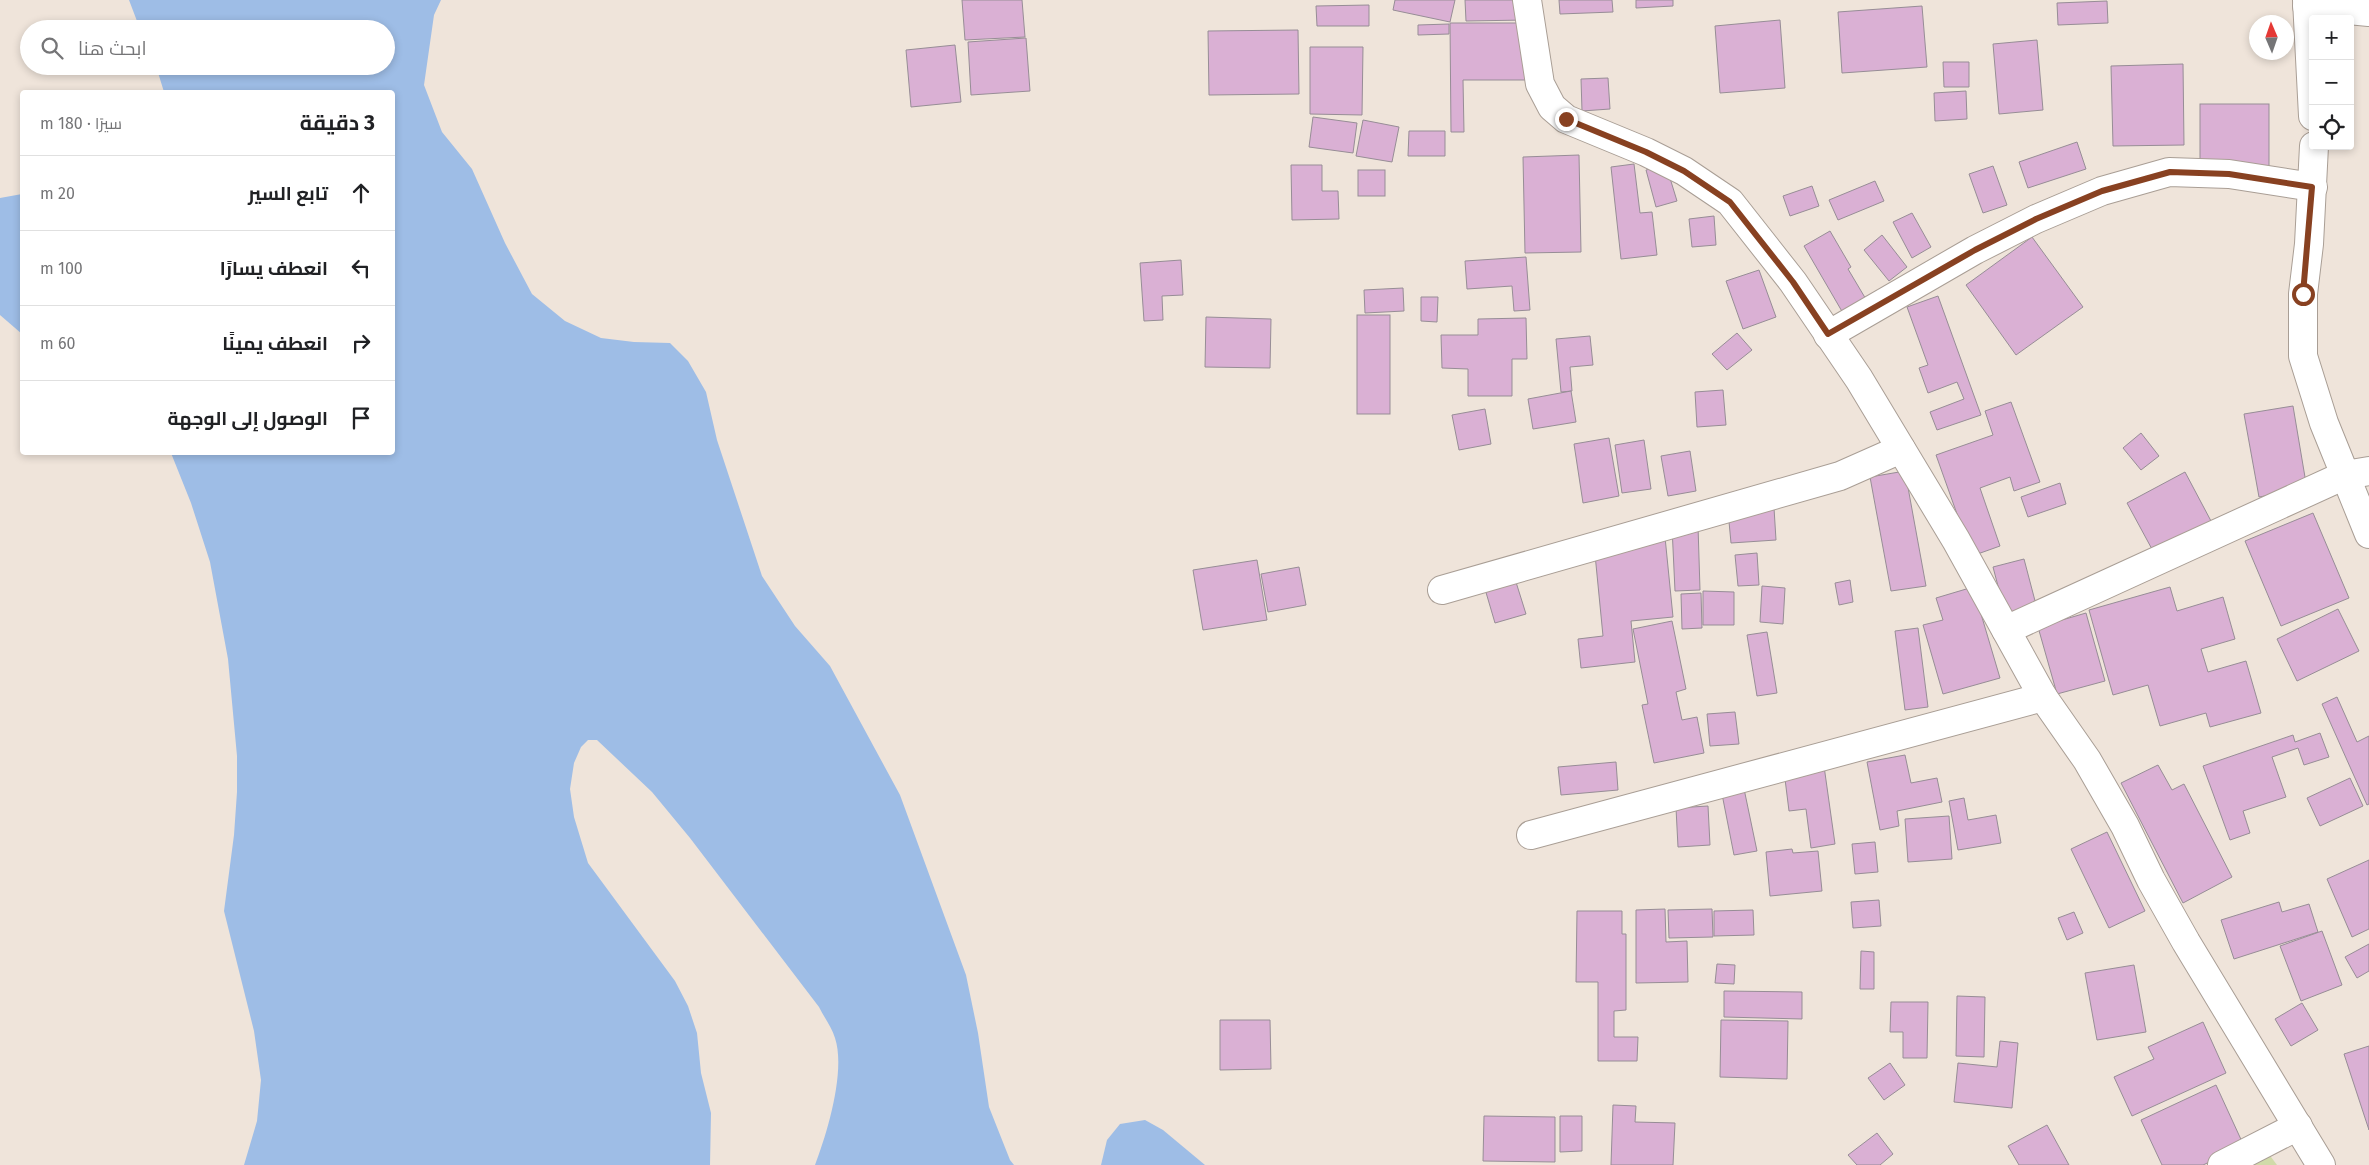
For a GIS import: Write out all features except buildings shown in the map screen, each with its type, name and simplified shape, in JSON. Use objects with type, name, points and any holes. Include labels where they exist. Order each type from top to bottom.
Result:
[{"type":"street","points":[[1527,0],[1540,84],[1552,106],[1566,119],[1646,152],[1684,171],[1730,202],[1793,282],[1859,379],[1956,540],[2043,697],[2092,768],[2125,826],[2151,880],[2182,935],[2322,1165]]},
{"type":"street","points":[[2312,105],[2307,3],[2369,12]]},
{"type":"street","points":[[2314,150],[2303,294],[2302,356],[2324,423],[2357,473],[2369,534]]},
{"type":"street","points":[[1828,334],[1975,250],[2036,219],[2102,191],[2170,172],[2229,174],[2312,187]]},
{"type":"street","points":[[1442,590],[1840,476],[1901,449]]},
{"type":"street","points":[[2006,630],[2357,473]]},
{"type":"street","points":[[1531,834],[2043,697]]},
{"type":"street","points":[[2222,1165],[2298,1126]]},
{"type":"green space","points":[[2265,1149],[2277,1165],[2238,1165]]},
{"type":"water","points":[[129,0],[441,0],[434,15],[424,85],[442,132],[472,169],[505,243],[532,294],[565,321],[601,338],[634,342],[670,343],[688,361],[706,392],[717,440],[762,576],[795,626],[830,666],[900,795],[966,975],[978,1033],[989,1107],[1010,1160],[1014,1165],[815,1165],[830,1120],[837,1085],[838,1052],[830,1026],[819,1007],[690,838],[652,792],[597,740],[588,740],[581,747],[574,763],[570,789],[574,817],[588,863],[675,981],[688,1006],[697,1033],[701,1073],[711,1113],[710,1165],[244,1165],[257,1121],[261,1080],[254,1031],[224,911],[234,835],[237,792],[237,756],[228,659],[210,562],[191,503],[172,455],[395,455],[395,90],[163,90],[159,75],[395,75],[395,20],[137,20]]},
{"type":"water","points":[[20,194],[20,332],[0,315],[0,198]]},
{"type":"water","points":[[1145,1120],[1163,1130],[1205,1165],[1101,1165],[1107,1140],[1120,1124]]},
{"type":"route","points":[[1566,119],[1646,152],[1684,171],[1730,202],[1793,282],[1828,334],[1975,250],[2036,219],[2102,191],[2170,172],[2229,174],[2312,187],[2309,244],[2303,294]]}]
